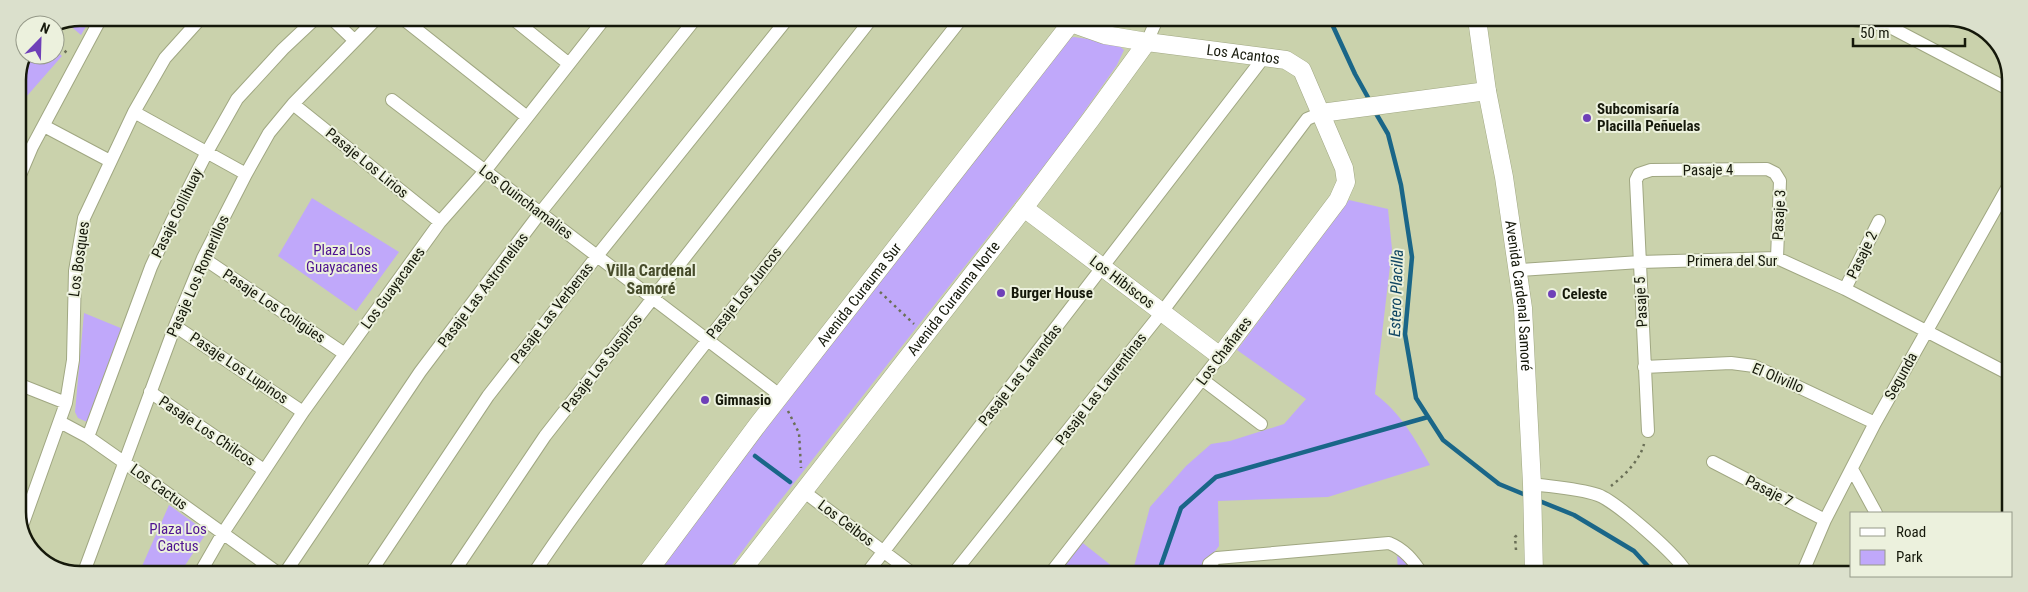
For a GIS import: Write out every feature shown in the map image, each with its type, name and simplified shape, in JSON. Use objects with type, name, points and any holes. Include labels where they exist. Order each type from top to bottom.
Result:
[{"type":"street","points":[[26,161],[97,26]]},
{"type":"street","name":"Los Bosques","points":[[26,515],[66,403],[73,360],[75,271],[84,218],[134,112],[165,58],[194,26]]},
{"type":"street","name":"Pasaje Collihuay","points":[[88,437],[151,267],[207,152],[236,99],[307,26]]},
{"type":"street","points":[[339,26],[354,40]]},
{"type":"street","name":"Pasaje Los Romerillos","points":[[86,566],[175,326],[203,258],[246,174],[269,134],[293,104],[369,26]]},
{"type":"street","points":[[412,26],[526,117]]},
{"type":"street","points":[[522,26],[569,64]]},
{"type":"street","name":"Los Guayacanes","points":[[204,566],[223,533],[303,412],[440,222],[484,171],[599,26]]},
{"type":"street","name":"Pasaje Las Astromelias","points":[[290,566],[420,372],[540,213],[690,26]]},
{"type":"street","name":"Pasaje Las Verbenas","points":[[375,566],[488,396],[597,256],[782,26]]},
{"type":"street","name":"Pasaje Los Suspiros","points":[[458,566],[545,436],[866,26]]},
{"type":"street","name":"Pasaje Los Juncos","points":[[539,566],[708,340],[956,26]]},
{"type":"street","name":"Avenida Curauma Sur","points":[[652,566],[684,521],[870,282],[1063,26]]},
{"type":"street","name":"Los Acantos","points":[[1083,26],[1106,35],[1147,42],[1286,60],[1302,70],[1321,113]]},
{"type":"street","name":"Avenida Curauma Norte","points":[[745,566],[1024,208],[1147,42],[1154,26]]},
{"type":"street","name":"Avenida Cardenal Samoré","points":[[1478,26],[1487,91],[1504,177],[1519,270],[1523,308],[1532,484],[1534,566]]},
{"type":"street","points":[[1885,26],[2002,86]]},
{"type":"street","name":"Pasaje Las Lavandas","points":[[872,566],[1264,57]]},
{"type":"street","points":[[1321,113],[1487,91]]},
{"type":"street","name":"Los Quinchamalies","points":[[392,100],[781,396]]},
{"type":"street","name":"Pasaje Los Lirios","points":[[293,104],[440,222]]},
{"type":"street","points":[[134,112],[246,174]]},
{"type":"street","name":"Pasaje Las Laurentinas","points":[[960,566],[1162,312],[1307,119],[1321,113]]},
{"type":"street","name":"Los Chañares","points":[[1056,566],[1203,380],[1338,200],[1346,182],[1344,168],[1321,113]]},
{"type":"street","points":[[44,126],[110,161]]},
{"type":"street","name":"Pasaje 4","points":[[1640,174],[1651,170],[1767,169],[1775,173]]},
{"type":"street","name":"Pasaje 3","points":[[1775,173],[1780,181],[1777,258]]},
{"type":"street","name":"Pasaje 5","points":[[1640,174],[1636,180],[1648,431]]},
{"type":"street","name":"Segunda","points":[[1805,566],[1825,520],[1876,423],[2002,197]]},
{"type":"street","name":"Los Hibiscos","points":[[1024,208],[1220,356]]},
{"type":"street","name":"Pasaje 2","points":[[1845,289],[1879,221]]},
{"type":"street","name":"Pasaje Los Coligües","points":[[203,258],[345,354]]},
{"type":"street","name":"Primera del Sur","points":[[1519,270],[1640,262],[1777,258],[1845,289],[2002,370]]},
{"type":"street","name":"Pasaje Los Lupinos","points":[[175,326],[303,412]]},
{"type":"street","name":"El Olivillo","points":[[1644,366],[1731,363],[1754,366],[1876,423]]},
{"type":"street","points":[[1203,380],[1261,424]]},
{"type":"street","points":[[26,390],[66,403]]},
{"type":"street","name":"Pasaje Los Chilcos","points":[[150,392],[264,470]]},
{"type":"street","name":"Los Cactus","points":[[60,422],[88,437],[268,566]]},
{"type":"street","name":"Pasaje 7","points":[[1713,462],[1825,520]]},
{"type":"street","points":[[1852,469],[1875,512]]},
{"type":"street","points":[[1532,484],[1599,495],[1624,512],[1682,566]]},
{"type":"street","name":"Los Ceibos","points":[[803,492],[902,566]]},
{"type":"street","points":[[1210,566],[1217,558],[1389,543],[1397,546],[1417,566]]},
{"type":"path","points":[[870,282],[925,335]]},
{"type":"path","points":[[781,396],[799,433],[803,492]]},
{"type":"path","points":[[1599,495],[1619,480],[1642,453],[1648,431]]},
{"type":"green space","points":[[86,26],[81,35],[71,27]]},
{"type":"green space","points":[[1074,37],[1116,43],[1124,50],[1117,65],[1062,143],[776,506],[731,566],[662,566],[752,447],[1069,38]]},
{"type":"green space","points":[[28,65],[54,65],[26,97]]},
{"type":"green space","name":"Plaza Los Guayacanes","points":[[312,198],[399,252],[356,311],[278,256]]},
{"type":"green space","points":[[1349,200],[1388,209],[1392,249],[1375,394],[1392,409],[1413,436],[1430,465],[1328,497],[1218,501],[1219,546],[1205,566],[1134,566],[1150,507],[1186,466],[1211,444],[1230,441],[1284,424],[1306,399],[1237,350]]},
{"type":"green space","points":[[84,313],[123,329],[91,420],[87,422],[78,418],[75,412]]},
{"type":"green space","name":"Plaza Los Cactus","points":[[169,505],[204,530],[205,535],[185,566],[142,566]]},
{"type":"green space","points":[[1079,540],[1112,566],[1059,566]]},
{"type":"green space","points":[[1397,552],[1410,566],[1398,566]]},
{"type":"waterway","name":"Estero Placilla","points":[[1333,26],[1370,101]]},
{"type":"waterway","name":"Estero Placilla","points":[[1374,110],[1388,134],[1401,185],[1412,257],[1405,334],[1416,398],[1443,440],[1499,484],[1528,496]]},
{"type":"waterway","points":[[1161,566],[1181,508],[1216,477],[1428,417]]},
{"type":"waterway","points":[[755,456],[790,482]]},
{"type":"waterway","name":"Estero Placilla","points":[[1537,500],[1574,515],[1634,551],[1648,566]]},
{"type":"place","name":"Subcomisaría Placilla Peñuelas","points":[[1587,118]]},
{"type":"place","name":"Burger House","points":[[1001,293]]},
{"type":"place","name":"Celeste","points":[[1552,294]]},
{"type":"place","name":"Gimnasio","points":[[705,400]]},
{"type":"district","name":"Villa Cardenal Samoré","points":[[651,279]]}]
